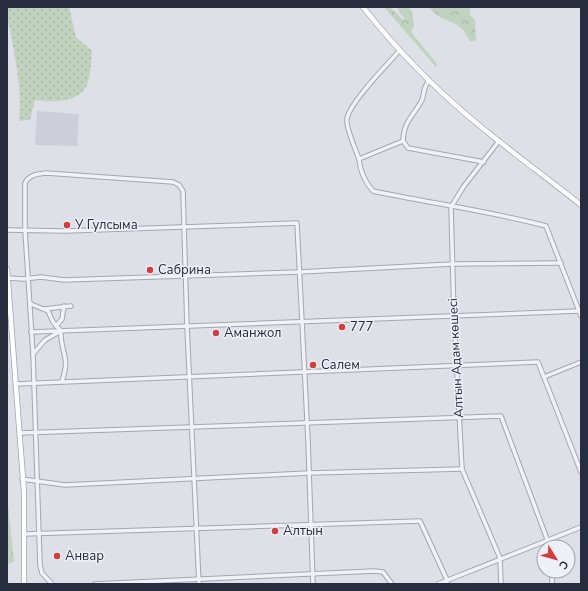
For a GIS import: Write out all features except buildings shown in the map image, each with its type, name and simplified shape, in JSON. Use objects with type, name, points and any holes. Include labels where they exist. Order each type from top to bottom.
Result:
[{"type":"main road","points":[[362,7],[429,80],[479,125],[581,204]]},
{"type":"main road","points":[[7,269],[20,433],[24,534],[24,584]]},
{"type":"street","points":[[400,50],[361,95],[347,119],[349,131],[360,166],[372,191],[452,207],[496,213],[546,226],[581,316]]},
{"type":"street","points":[[429,80],[423,88],[423,98],[407,121],[403,130],[403,141],[408,148],[484,162]]},
{"type":"street","name":"Алтын Адам көшесі","points":[[499,140],[484,162],[464,186],[452,207],[452,264],[462,468],[500,558],[501,584]]},
{"type":"street","points":[[359,159],[403,141]]},
{"type":"street","points":[[52,584],[42,573],[39,534],[33,354],[25,230],[25,183],[27,179],[33,175],[46,173],[173,182],[179,185],[183,191],[189,377],[193,427],[193,478],[199,584]]},
{"type":"street","points":[[7,230],[65,231],[298,223],[313,584]]},
{"type":"street","points":[[8,278],[40,277],[64,280],[300,272],[452,264],[561,263]]},
{"type":"street","points":[[30,304],[48,312],[56,326],[61,331],[61,342],[67,363],[62,381]]},
{"type":"street","points":[[56,326],[62,319],[64,306]]},
{"type":"street","points":[[44,309],[71,306]]},
{"type":"street","points":[[31,332],[454,317],[579,311]]},
{"type":"street","points":[[33,354],[45,340],[61,331]]},
{"type":"street","points":[[16,384],[34,382],[538,362],[581,472]]},
{"type":"street","points":[[544,377],[581,362]]},
{"type":"street","points":[[20,433],[501,416],[549,539],[581,527]]},
{"type":"street","points":[[22,479],[65,485],[309,473],[462,468]]},
{"type":"street","points":[[24,534],[420,521],[447,582]]},
{"type":"street","points":[[438,584],[447,582],[500,558],[536,544]]},
{"type":"street","points":[[95,584],[374,570],[383,572],[392,584]]},
{"type":"shaded area","points":[[37,111],[79,114],[77,146],[35,145]]},
{"type":"green space","points":[[7,7],[69,7],[76,37],[92,51],[89,80],[82,93],[63,101],[35,100],[30,120],[19,121],[20,101],[16,61],[8,21]]},
{"type":"green space","points":[[384,7],[390,7],[403,20],[404,18],[399,12],[398,7],[408,7],[412,11],[414,25],[411,32],[437,64],[436,67]]},
{"type":"green space","points":[[429,7],[470,7],[470,15],[475,20],[476,40],[470,42],[461,28],[456,24],[439,17]]},
{"type":"green space","points":[[7,495],[14,562],[7,564]]},
{"type":"place","name":"У Гулсыма","points":[[67,225]]},
{"type":"place","name":"Сабрина","points":[[150,270]]},
{"type":"place","name":"777","points":[[342,327]]},
{"type":"place","name":"Аманжол","points":[[216,333]]},
{"type":"place","name":"Салем","points":[[313,365]]},
{"type":"place","name":"Алтын","points":[[275,531]]},
{"type":"place","name":"Анвар","points":[[57,556]]}]
